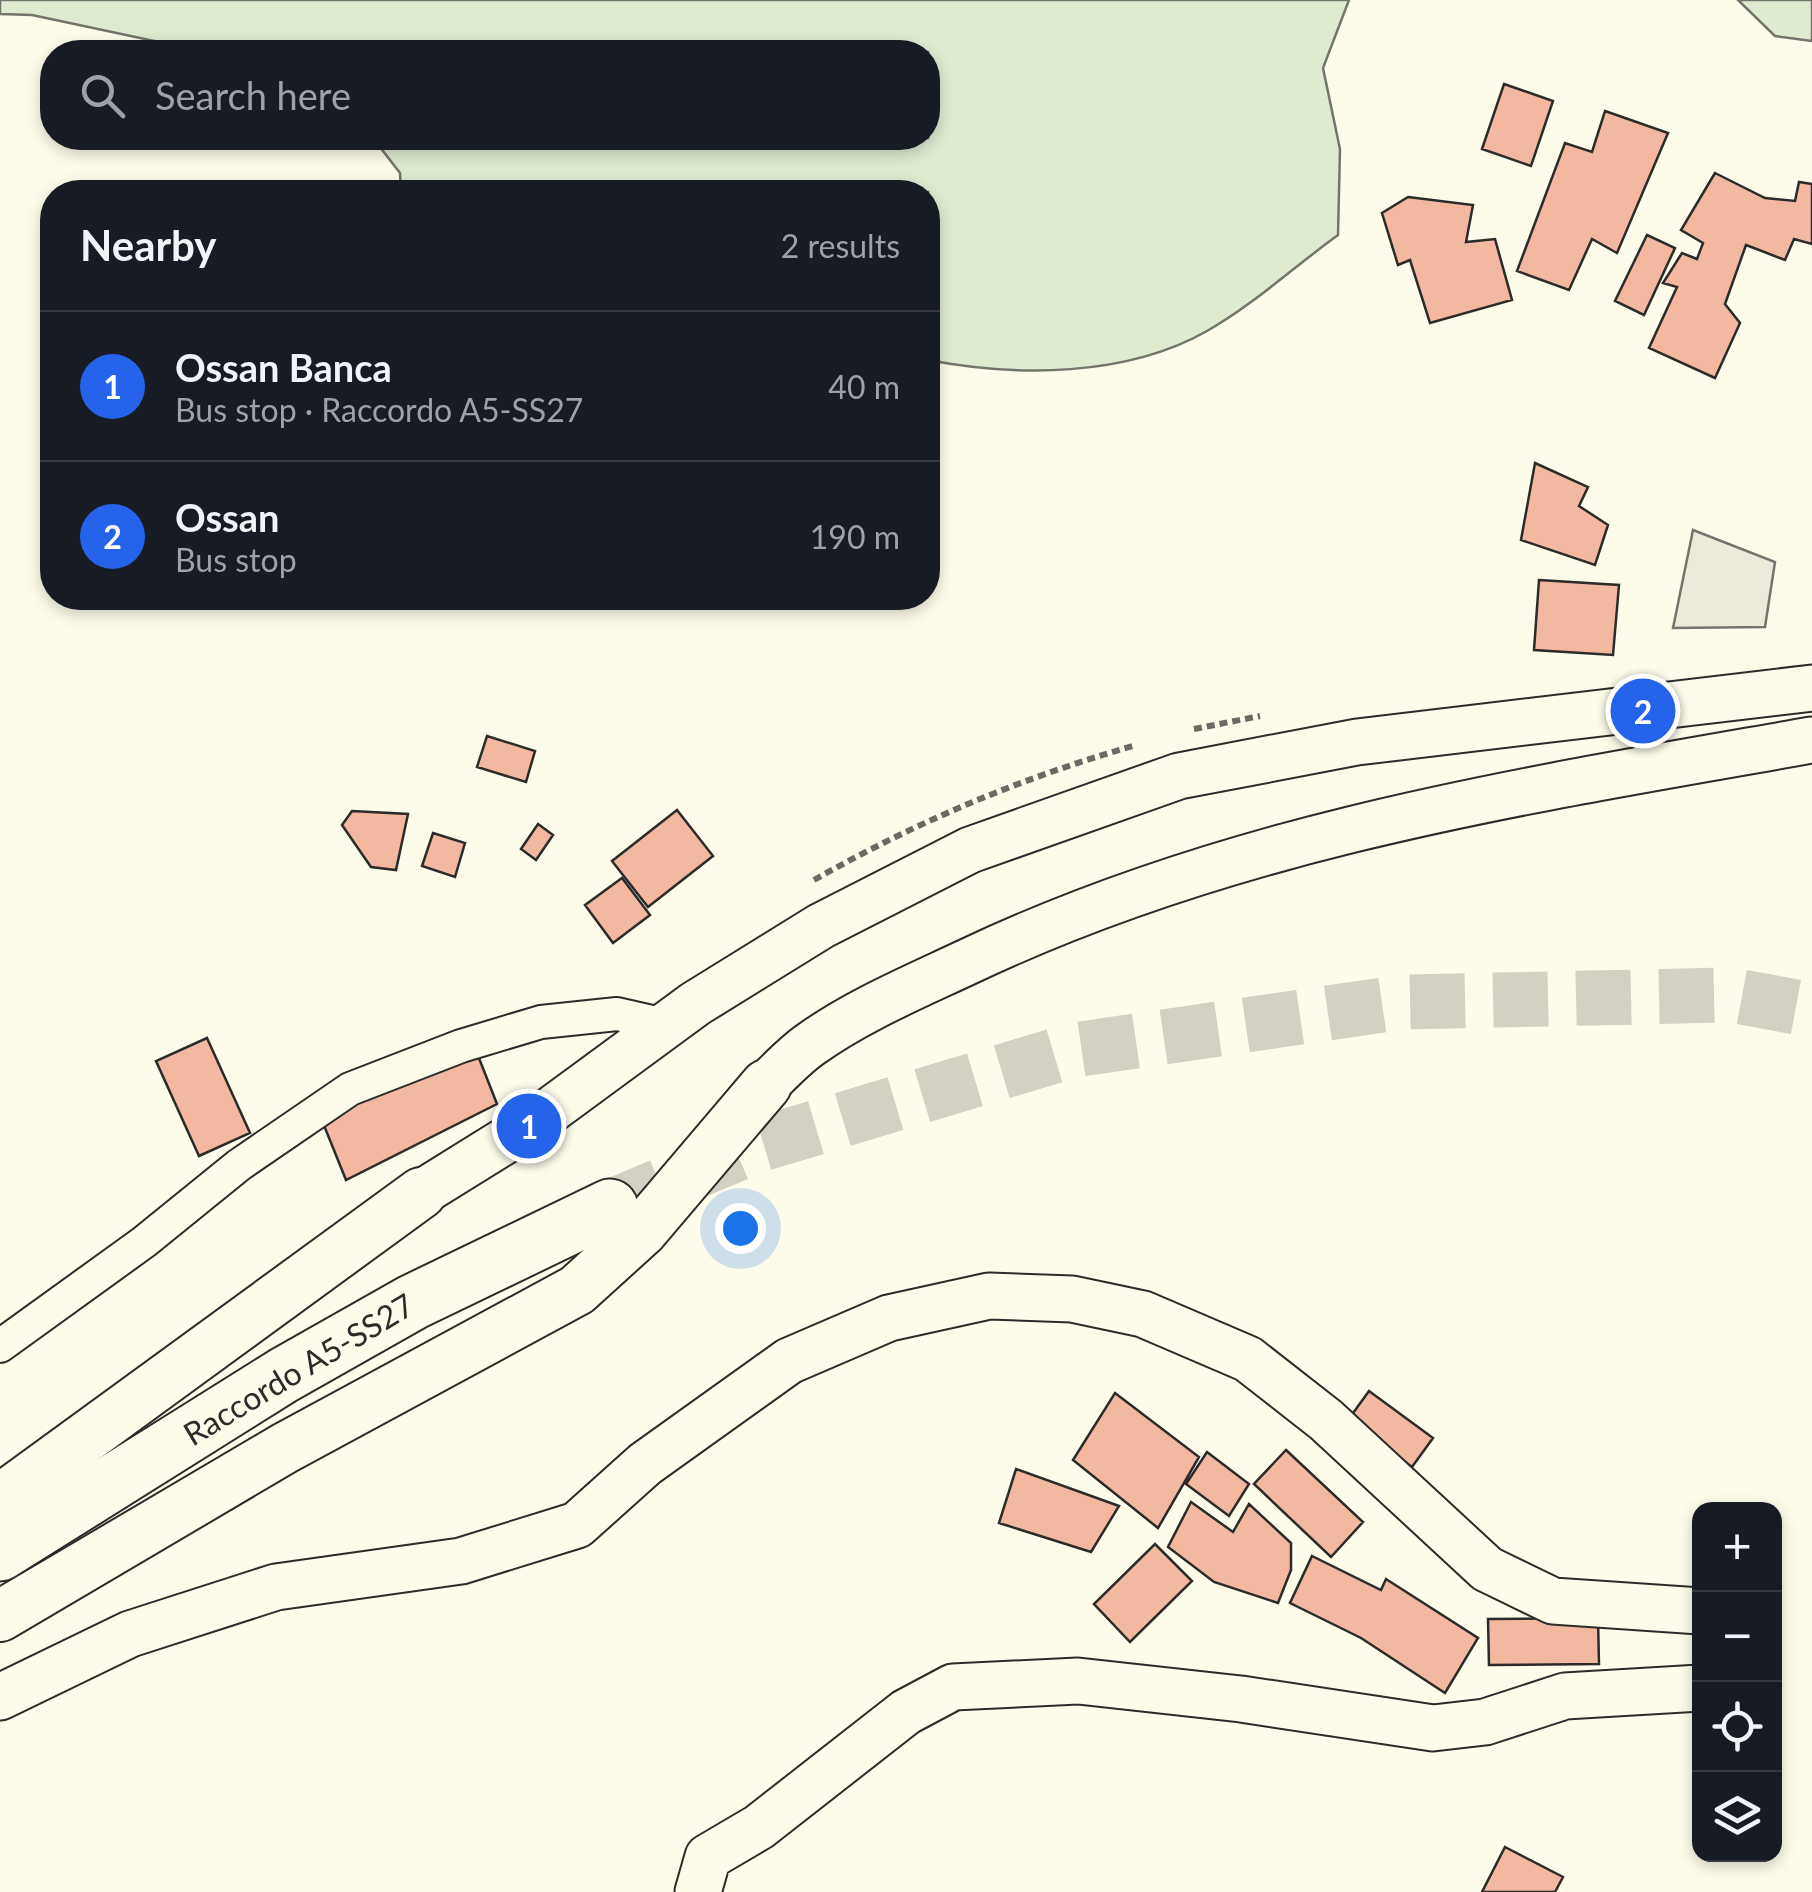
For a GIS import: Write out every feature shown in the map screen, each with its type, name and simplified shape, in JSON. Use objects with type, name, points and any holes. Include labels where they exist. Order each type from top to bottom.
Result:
[{"type":"highway","name":"Raccordo A5-SS27","points":[[0,1554],[364,1329],[610,1208]]},
{"type":"main road","points":[[0,1616],[285,1448],[578,1290],[642,1232],[766,1085]]},
{"type":"main road","points":[[0,1500],[422,1193]]},
{"type":"street","points":[[422,1193],[529,1126],[695,1004],[822,926],[970,850],[1179,776],[1357,742],[1812,688]]},
{"type":"street","points":[[766,1085],[810,1044],[920,984],[1019,937],[1198,870],[1420,810],[1812,740]]},
{"type":"street","points":[[0,1346],[239,1166],[350,1089],[461,1046],[542,1022],[618,1014],[670,1026]]},
{"type":"street","points":[[0,1696],[130,1634],[276,1586],[461,1562],[577,1524],[645,1464],[789,1361],[888,1318],[989,1296],[1072,1299],[1143,1314],[1248,1358],[1326,1420],[1487,1569],[1553,1600],[1692,1610]]},
{"type":"street","points":[[698,1892],[708,1857],[758,1826],[906,1712],[953,1688],[1078,1681],[1241,1699],[1432,1728],[1485,1722],[1565,1696],[1622,1690],[1692,1691]]},
{"type":"green space","points":[[0,0],[1349,0],[1323,68],[1340,149],[1338,235],[1224,321],[1175,346],[1107,365],[1070,369],[962,366],[940,362],[940,180],[400,180],[400,173],[382,150],[940,150],[940,40],[150,40],[32,15],[0,14]]},
{"type":"green space","points":[[1738,0],[1812,0],[1812,41],[1775,36]]},
{"type":"shaded area","points":[[1693,530],[1775,562],[1765,627],[1673,628]]},
{"type":"building","points":[[1504,84],[1553,101],[1531,166],[1482,149]]},
{"type":"building","points":[[1605,111],[1668,133],[1617,253],[1592,239],[1569,290],[1517,271],[1565,143],[1592,152]]},
{"type":"building","points":[[1715,173],[1765,198],[1795,201],[1799,182],[1812,184],[1812,244],[1794,239],[1785,260],[1746,245],[1725,304],[1740,323],[1715,378],[1649,348],[1677,287],[1663,283],[1682,253],[1697,259],[1703,243],[1681,230]]},
{"type":"building","points":[[1408,197],[1473,205],[1466,242],[1495,239],[1512,300],[1430,323],[1410,260],[1398,265],[1382,213]]},
{"type":"building","points":[[1647,235],[1675,248],[1644,315],[1615,301]]},
{"type":"building","points":[[1535,463],[1588,487],[1579,506],[1608,525],[1595,565],[1521,540]]},
{"type":"building","points":[[1539,580],[1619,585],[1613,655],[1534,650]]},
{"type":"building","points":[[487,736],[535,751],[526,782],[477,767]]},
{"type":"building","points":[[677,810],[713,856],[648,907],[612,861]]},
{"type":"building","points":[[352,811],[408,814],[396,870],[371,867],[342,825]]},
{"type":"building","points":[[538,824],[553,835],[536,860],[521,849]]},
{"type":"building","points":[[433,833],[465,843],[455,877],[422,866]]},
{"type":"building","points":[[622,878],[650,915],[613,943],[585,905]]},
{"type":"building","points":[[207,1038],[250,1133],[199,1156],[156,1061]]},
{"type":"building","points":[[475,1048],[497,1104],[346,1180],[321,1118]]},
{"type":"building","points":[[1369,1391],[1433,1438],[1412,1467],[1348,1420]]},
{"type":"building","points":[[1115,1393],[1199,1457],[1158,1528],[1073,1460]]},
{"type":"building","points":[[1286,1450],[1363,1522],[1331,1557],[1254,1484]]},
{"type":"building","points":[[1207,1452],[1249,1484],[1229,1516],[1186,1484]]},
{"type":"building","points":[[1016,1469],[1119,1506],[1091,1552],[999,1523]]},
{"type":"building","points":[[1191,1502],[1233,1532],[1249,1504],[1291,1543],[1291,1570],[1278,1603],[1214,1582],[1168,1547]]},
{"type":"building","points":[[1155,1544],[1192,1581],[1130,1642],[1094,1604]]},
{"type":"building","points":[[1312,1556],[1381,1590],[1386,1579],[1478,1638],[1445,1693],[1361,1638],[1290,1603]]},
{"type":"building","points":[[1598,1618],[1599,1664],[1489,1665],[1488,1619]]},
{"type":"building","points":[[1505,1847],[1563,1877],[1555,1892],[1482,1892]]},
{"type":"tunnel","points":[[610,1207],[758,1145],[1074,1050],[1404,1002],[1731,995],[1812,1010]]},
{"type":"place","name":"Ossan","points":[[1643,711]]},
{"type":"place","name":"Ossan Banca","points":[[529,1126]]}]
